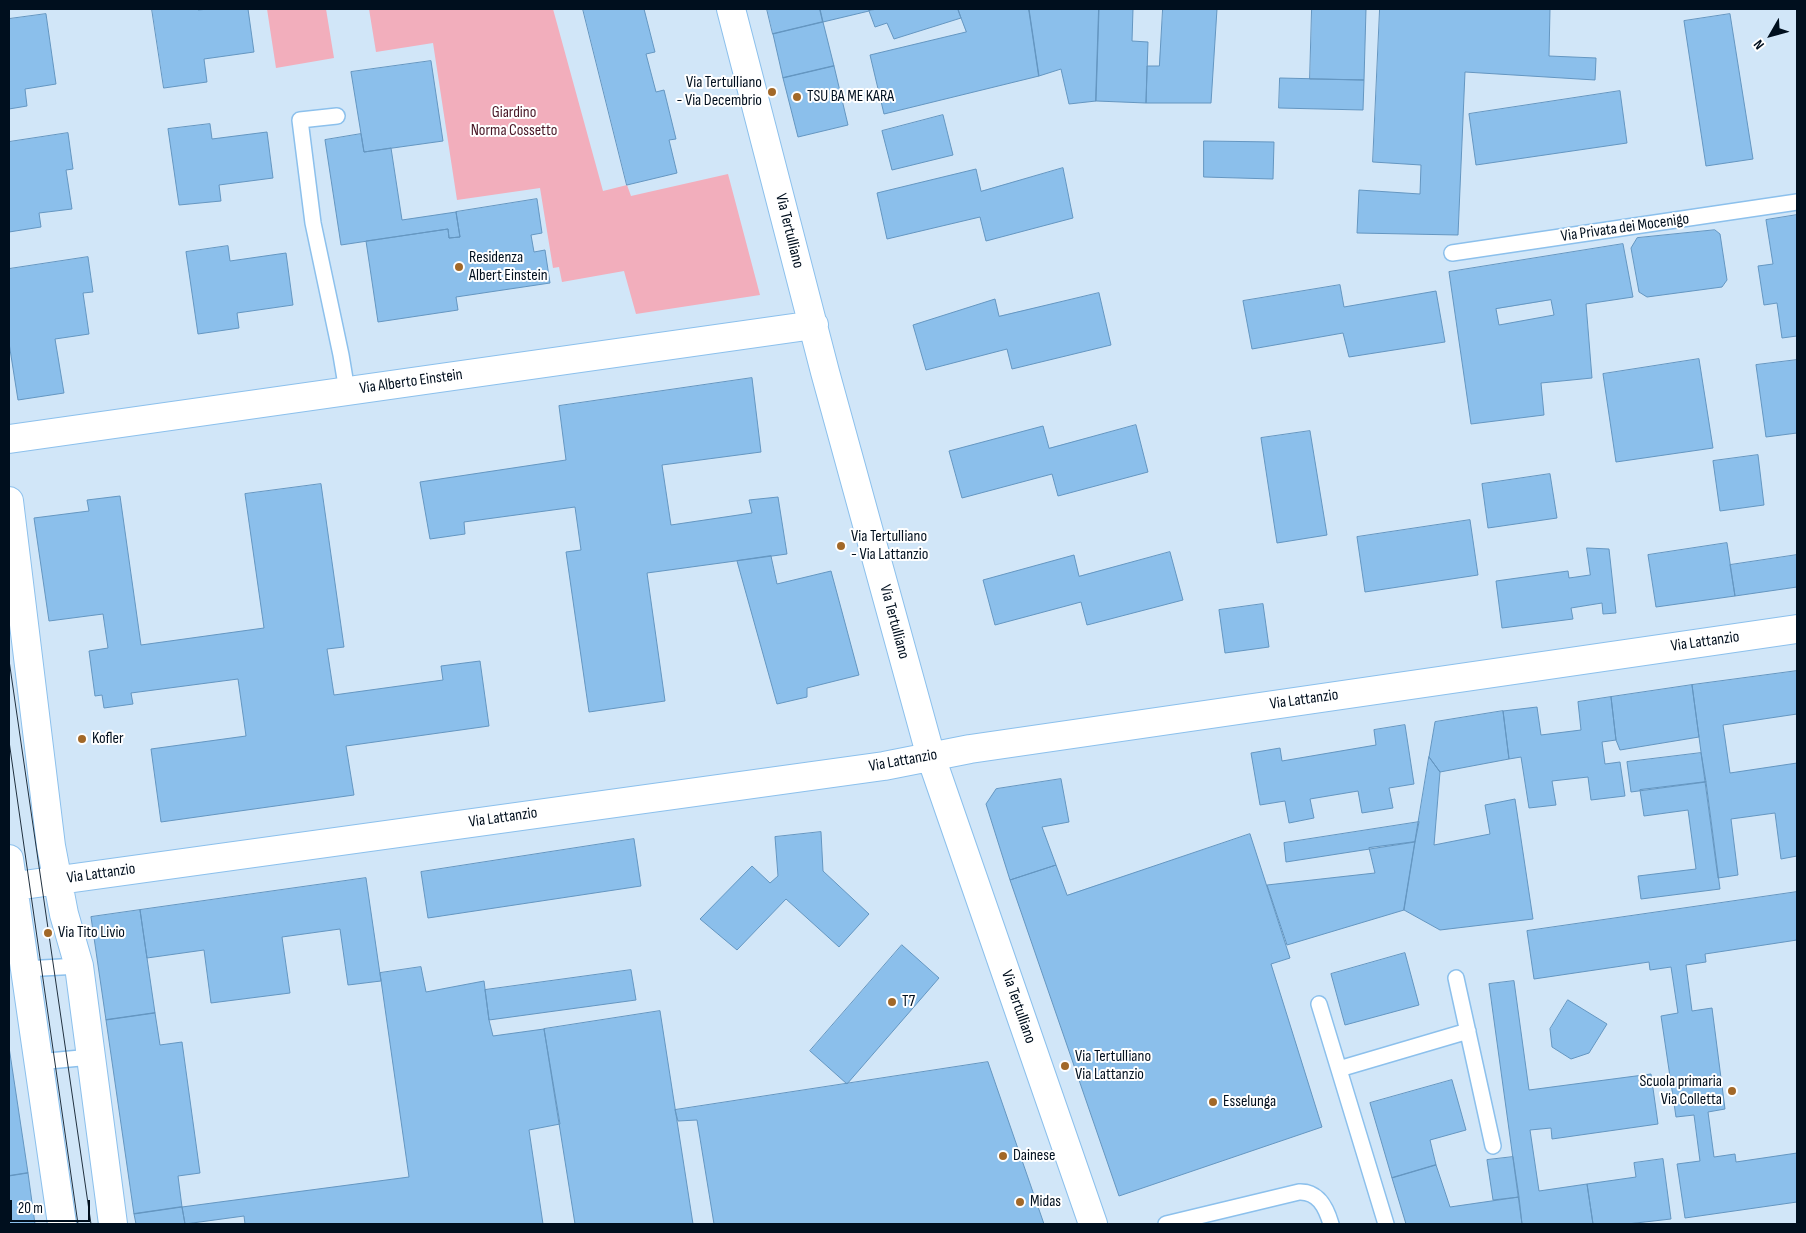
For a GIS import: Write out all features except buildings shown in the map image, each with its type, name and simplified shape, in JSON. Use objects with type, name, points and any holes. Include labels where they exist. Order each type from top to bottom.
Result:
[{"type":"street","name":"Via Tertulliano","points":[[731,9],[825,372],[931,757],[1093,1224]]},
{"type":"street","name":"Via Alberto Einstein","points":[[9,439],[814,325]]},
{"type":"street","points":[[9,501],[51,846],[64,914],[79,966],[113,1224]]},
{"type":"street","name":"Via Lattanzio","points":[[10,887],[884,766],[980,747],[1797,629]]},
{"type":"street","points":[[9,859],[10,887],[62,1224]]},
{"type":"lane","points":[[337,116],[300,120],[313,223],[347,391]]},
{"type":"lane","name":"Via Privata dei Mocenigo","points":[[1452,253],[1797,202]]},
{"type":"lane","points":[[24,969],[79,966]]},
{"type":"lane","points":[[1456,978],[1493,1146]]},
{"type":"lane","points":[[1319,1004],[1386,1224]]},
{"type":"lane","points":[[1339,1069],[1468,1031]]},
{"type":"lane","points":[[38,1062],[91,1057]]},
{"type":"lane","points":[[1166,1224],[1298,1192],[1306,1192],[1317,1197],[1322,1203],[1331,1224]]},
{"type":"green space","points":[[267,9],[326,9],[334,58],[276,68]]},
{"type":"green space","name":"Giardino Norma Cossetto","points":[[369,9],[553,9],[603,191],[627,185],[631,196],[728,174],[760,295],[636,314],[624,271],[562,282],[559,267],[553,268],[540,188],[457,200],[433,43],[376,52]]},
{"type":"tram line","points":[[9,660],[91,1224]]},
{"type":"tram line","points":[[9,741],[78,1224]]},
{"type":"place","name":"Via Tertulliano - Via Decembrio","points":[[772,92]]},
{"type":"place","name":"TSU BA ME KARA","points":[[797,97]]},
{"type":"place","name":"Residenza Albert Einstein","points":[[459,267]]},
{"type":"place","name":"Via Tertulliano - Via Lattanzio","points":[[841,546]]},
{"type":"place","name":"Kofler","points":[[82,739]]},
{"type":"place","name":"Via Tito Livio","points":[[48,933]]},
{"type":"place","name":"T7","points":[[892,1002]]},
{"type":"place","name":"Via Tertulliano Via Lattanzio","points":[[1065,1066]]},
{"type":"place","name":"Scuola primaria Via Colletta","points":[[1732,1091]]},
{"type":"place","name":"Esselunga","points":[[1213,1102]]},
{"type":"place","name":"Dainese","points":[[1003,1156]]},
{"type":"place","name":"Midas","points":[[1020,1202]]}]
